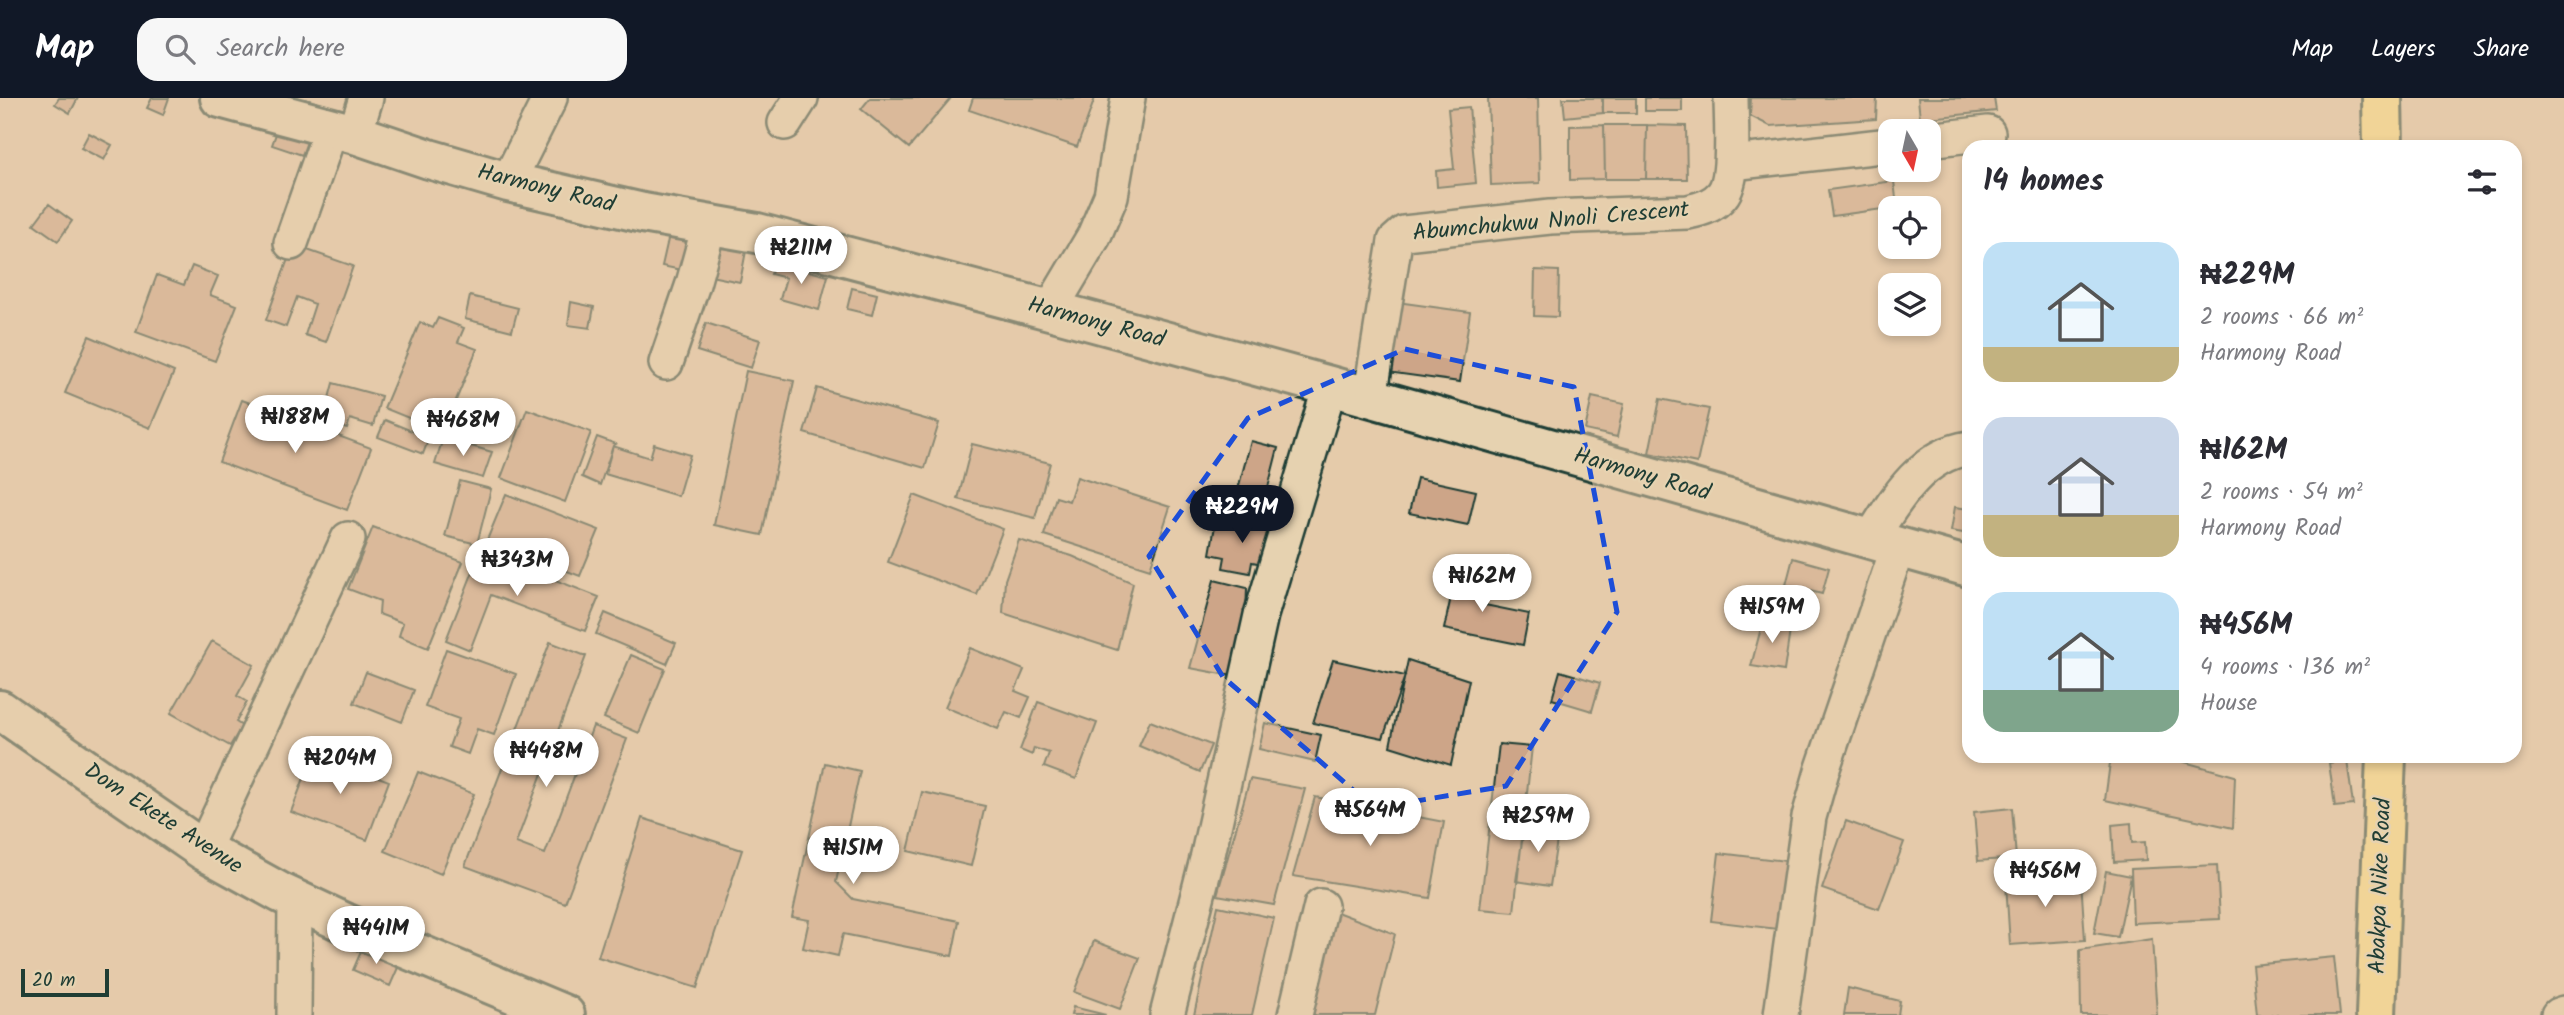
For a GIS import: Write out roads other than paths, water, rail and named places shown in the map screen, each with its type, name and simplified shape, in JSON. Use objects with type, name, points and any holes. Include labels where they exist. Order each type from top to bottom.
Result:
[{"type":"main road","name":"Harmony Road","points":[[220,98],[508,182],[709,226],[757,233],[1051,310],[1962,565]]},
{"type":"main road","points":[[2382,98],[2383,140]]},
{"type":"main road","name":"Dom Ekete Avenue","points":[[0,710],[203,850],[295,900],[565,1015]]},
{"type":"main road","name":"Abakpa Nike Road","points":[[2376,1015],[2386,763]]},
{"type":"street","points":[[291,243],[343,132],[366,98]]},
{"type":"street","points":[[508,182],[550,98]]},
{"type":"street","points":[[1051,310],[1094,236],[1111,196],[1128,98]]},
{"type":"street","name":"Abumchukwu Nnoli Crescent","points":[[1370,398],[1395,241],[1404,233],[1550,218],[1688,212],[1708,207],[1724,194],[1732,163],[1731,98]]},
{"type":"street","points":[[1941,138],[1988,133]]},
{"type":"street","points":[[1732,163],[1878,146]]},
{"type":"street","points":[[666,363],[693,284],[709,226]]},
{"type":"street","points":[[1167,1015],[1207,859],[1261,615],[1330,386]]},
{"type":"street","points":[[1781,1015],[1809,817],[1897,498],[1919,473],[1936,461],[1962,451]]},
{"type":"street","points":[[203,850],[348,539]]},
{"type":"street","points":[[295,900],[295,1015]]},
{"type":"street","points":[[1295,1015],[1321,906]]},
{"type":"street","points":[[2558,1015],[2564,1013]]}]
